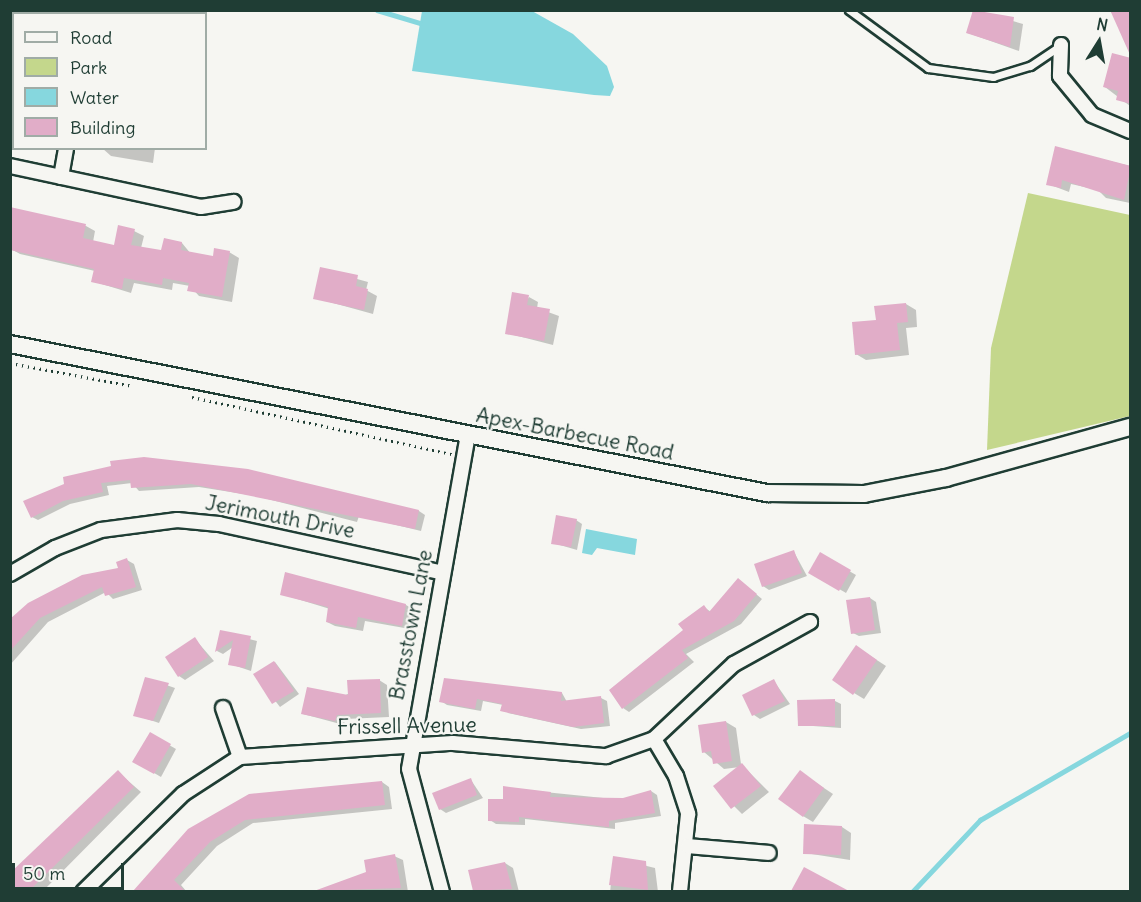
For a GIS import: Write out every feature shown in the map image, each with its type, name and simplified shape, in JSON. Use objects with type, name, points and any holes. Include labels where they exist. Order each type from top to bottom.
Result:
[{"type":"street","points":[[1061,45],[1060,76],[1092,115],[1131,131]]},
{"type":"street","points":[[61,177],[66,150]]},
{"type":"street","points":[[10,166],[201,207],[234,202]]},
{"type":"street","name":"Apex-Barbecue Road","points":[[10,344],[755,491],[815,496],[864,494],[946,478],[1131,428]]},
{"type":"street","name":"Brasstown Lane","points":[[442,891],[411,782],[411,745],[468,436]]},
{"type":"street","name":"Jerimouth Drive","points":[[10,574],[55,548],[101,530],[177,520],[219,524],[443,573]]},
{"type":"street","name":"Frissell Avenue","points":[[83,891],[183,794],[240,758],[411,745],[477,744],[589,757],[654,740],[734,664],[810,622]]},
{"type":"street","points":[[223,708],[240,758]]},
{"type":"street","points":[[654,740],[682,794],[688,846],[680,891]]},
{"type":"street","points":[[688,846],[769,853]]},
{"type":"lane","points":[[849,10],[928,68],[993,77],[1030,66],[1061,45]]},
{"type":"path","points":[[10,363],[144,388]]},
{"type":"path","points":[[179,395],[448,453]]},
{"type":"green space","points":[[1028,193],[1130,215],[1130,416],[987,450],[991,348]]},
{"type":"water","points":[[422,11],[532,11],[573,34],[607,66],[614,87],[610,96],[594,95],[412,71]]},
{"type":"water","points":[[586,529],[637,539],[635,555],[597,548],[592,555],[582,553]]},
{"type":"building","points":[[973,10],[1014,17],[1010,47],[966,33]]},
{"type":"building","points":[[1110,10],[1131,10],[1131,57]]},
{"type":"building","points":[[1112,53],[1131,58],[1131,104],[1116,100],[1118,91],[1103,87]]},
{"type":"building","points":[[1055,146],[1131,166],[1124,200],[1062,180],[1061,188],[1046,185]]},
{"type":"building","points":[[10,207],[86,224],[83,238],[114,245],[118,225],[135,229],[131,245],[161,250],[164,238],[182,242],[181,250],[213,256],[214,248],[230,251],[222,297],[187,291],[189,283],[163,278],[162,285],[124,278],[122,289],[91,282],[94,269],[10,250]]},
{"type":"building","points":[[320,267],[358,275],[356,286],[368,289],[364,310],[313,299]]},
{"type":"building","points":[[512,292],[529,295],[527,305],[550,309],[544,341],[505,334]]},
{"type":"building","points":[[906,303],[908,322],[897,323],[900,350],[855,355],[852,322],[876,320],[874,306]]},
{"type":"building","points":[[144,457],[248,469],[419,510],[415,529],[191,484],[131,488],[130,480],[101,483],[103,492],[63,501],[31,518],[23,501],[64,484],[63,477],[111,466],[110,461]]},
{"type":"building","points":[[556,515],[577,519],[571,547],[551,544]]},
{"type":"building","points":[[794,550],[802,573],[762,587],[754,564]]},
{"type":"building","points":[[820,552],[851,570],[839,591],[808,573]]},
{"type":"building","points":[[127,558],[136,587],[105,596],[102,587],[40,618],[10,651],[10,619],[28,603],[82,575],[118,568],[116,562]]},
{"type":"building","points":[[285,572],[406,604],[402,626],[358,617],[356,628],[326,622],[328,607],[280,595]]},
{"type":"building","points":[[738,578],[757,594],[734,621],[682,650],[688,658],[622,709],[609,690],[683,630],[678,624],[704,605],[709,612]]},
{"type":"building","points":[[870,597],[875,630],[851,634],[846,600]]},
{"type":"building","points":[[220,630],[251,636],[245,668],[228,665],[233,640],[215,652]]},
{"type":"building","points":[[195,637],[208,657],[178,677],[165,657]]},
{"type":"building","points":[[856,645],[877,660],[853,695],[832,680]]},
{"type":"building","points":[[274,661],[294,691],[272,704],[253,674]]},
{"type":"building","points":[[145,677],[169,683],[153,721],[133,716]]},
{"type":"building","points":[[444,678],[562,692],[561,701],[601,696],[604,723],[573,727],[500,711],[502,704],[477,699],[475,709],[439,702]]},
{"type":"building","points":[[380,679],[381,713],[337,715],[335,721],[301,714],[307,687],[348,695],[347,680]]},
{"type":"building","points":[[774,679],[785,701],[752,716],[742,695]]},
{"type":"building","points":[[835,699],[835,726],[798,726],[797,700]]},
{"type":"building","points":[[726,721],[732,761],[713,764],[711,751],[702,753],[698,725]]},
{"type":"building","points":[[150,732],[171,744],[154,774],[132,762]]},
{"type":"building","points":[[742,763],[761,786],[731,809],[713,786]]},
{"type":"building","points":[[118,770],[134,787],[29,891],[10,891],[10,873]]},
{"type":"building","points":[[800,770],[824,788],[803,817],[778,799]]},
{"type":"building","points":[[471,778],[477,795],[439,810],[432,793]]},
{"type":"building","points":[[382,781],[385,805],[245,820],[210,842],[174,880],[185,891],[133,891],[188,829],[249,794]]},
{"type":"building","points":[[503,786],[551,792],[550,797],[623,798],[651,790],[655,813],[609,821],[609,827],[519,817],[519,822],[488,821],[488,799],[503,799]]},
{"type":"building","points":[[804,824],[842,826],[841,855],[803,854]]},
{"type":"building","points":[[395,854],[401,888],[314,891],[366,872],[364,860]]},
{"type":"building","points":[[613,856],[646,861],[648,890],[609,885]]},
{"type":"building","points":[[505,862],[512,889],[473,891],[468,870]]},
{"type":"building","points":[[804,867],[849,891],[791,891]]},
{"type":"waterway","points":[[377,10],[420,23]]},
{"type":"waterway","points":[[912,892],[980,820],[1130,733]]}]
